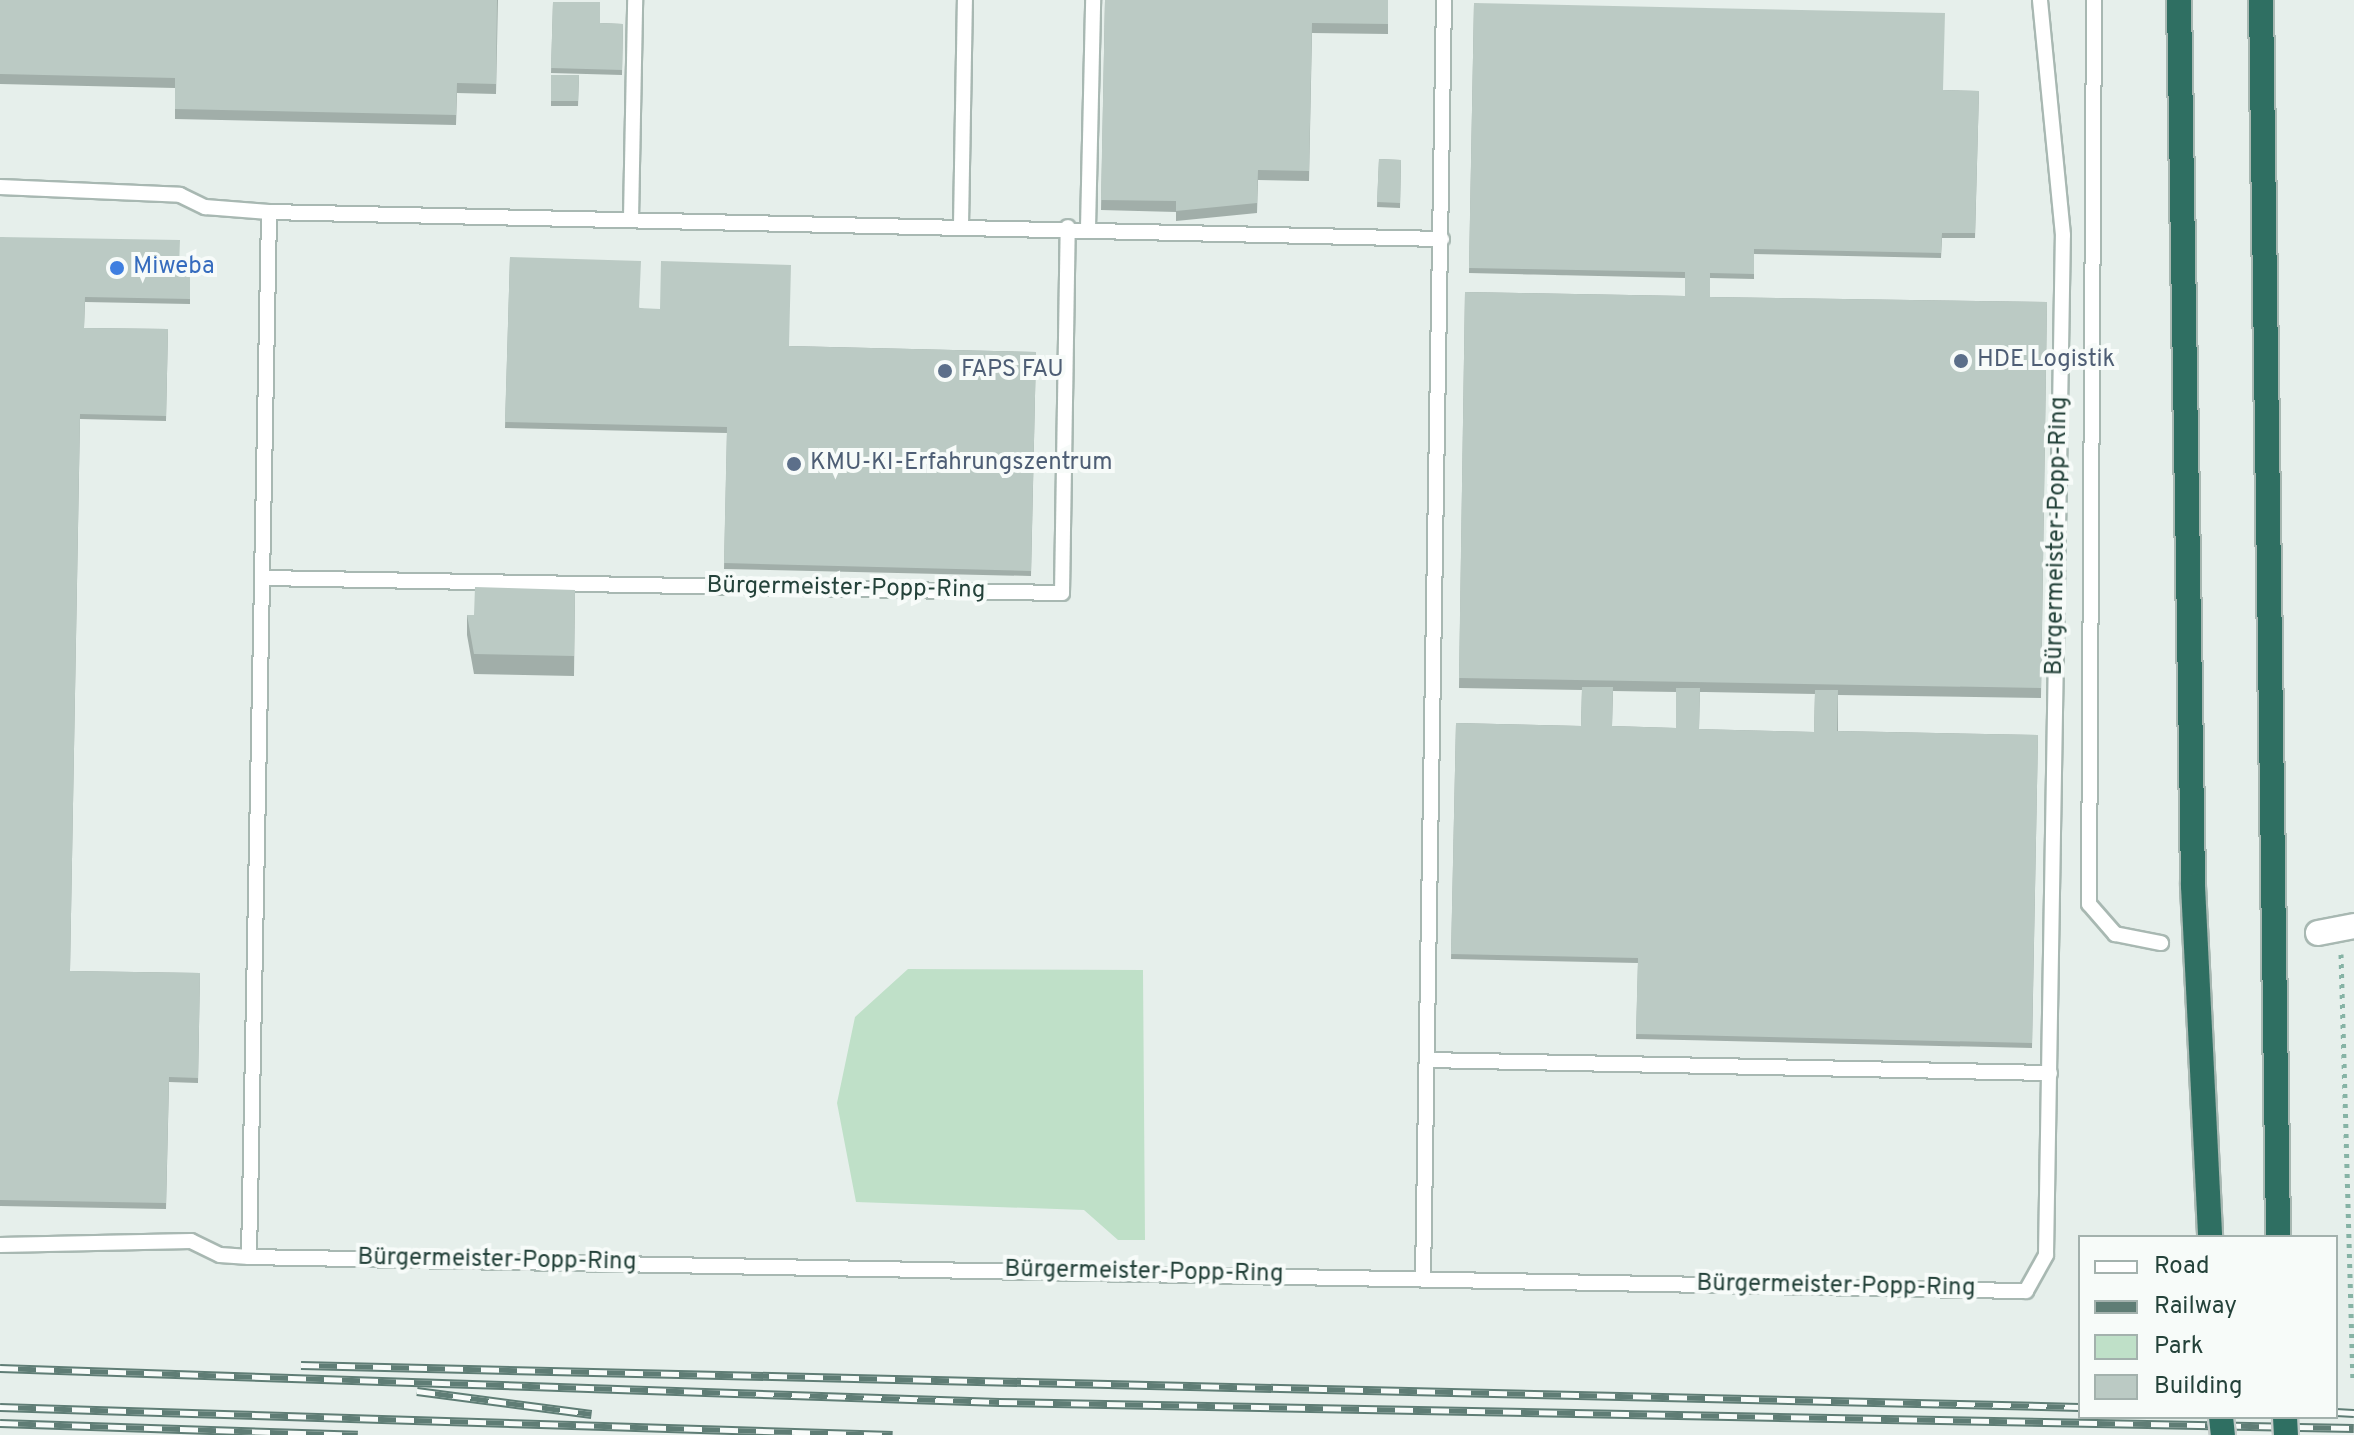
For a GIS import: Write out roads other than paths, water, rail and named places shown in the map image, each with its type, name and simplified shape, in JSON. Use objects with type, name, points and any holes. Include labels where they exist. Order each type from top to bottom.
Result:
[{"type":"highway","points":[[2179,0],[2193,886],[2210,1235]]},
{"type":"highway","points":[[2261,0],[2268,886],[2278,1235]]},
{"type":"lane","points":[[631,218],[635,0]]},
{"type":"lane","points":[[961,225],[965,0]]},
{"type":"lane","points":[[1088,228],[1093,0]]},
{"type":"lane","points":[[1423,1278],[1444,0]]},
{"type":"lane","name":"Bürgermeister-Popp-Ring","points":[[0,1245],[191,1241],[220,1255],[249,1257],[2026,1291],[2046,1255],[2063,235],[2040,0]]},
{"type":"lane","points":[[2094,0],[2089,904],[2115,934],[2161,943]]},
{"type":"lane","points":[[0,187],[180,195],[205,207],[269,212],[1068,227],[1442,239]]},
{"type":"lane","points":[[249,1257],[269,212]]},
{"type":"lane","name":"Bürgermeister-Popp-Ring","points":[[264,578],[1062,593],[1068,227]]},
{"type":"lane","points":[[1427,1060],[2050,1073]]},
{"type":"railway","points":[[301,1365],[2078,1407]]},
{"type":"railway","points":[[0,1368],[999,1402],[2354,1428]]},
{"type":"railway","points":[[417,1391],[591,1414]]},
{"type":"railway","points":[[0,1407],[893,1435]]},
{"type":"railway","points":[[2338,1412],[2354,1413]]},
{"type":"railway","points":[[0,1423],[358,1435]]},
{"type":"place","name":"Miweba","points":[[117,268]]},
{"type":"place","name":"HDE Logistik","points":[[1961,361]]},
{"type":"place","name":"FAPS FAU","points":[[945,371]]},
{"type":"place","name":"KMU-KI-Erfahrungszentrum","points":[[794,464]]}]
